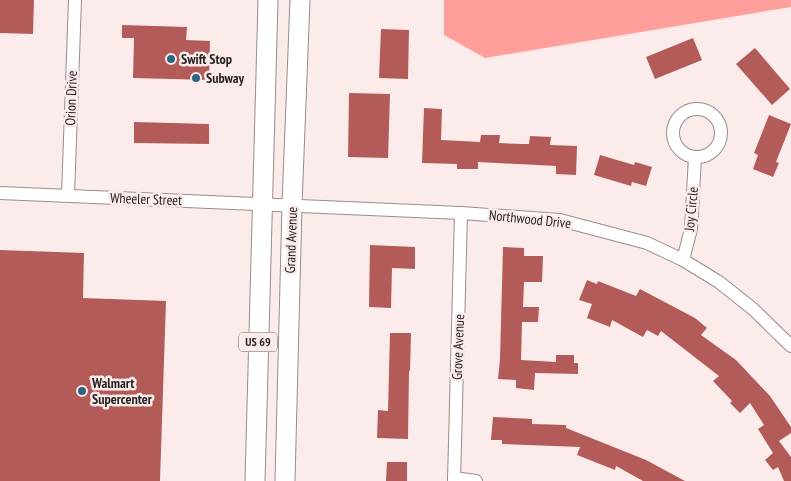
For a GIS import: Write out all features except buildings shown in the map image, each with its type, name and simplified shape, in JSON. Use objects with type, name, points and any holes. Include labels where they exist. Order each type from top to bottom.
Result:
[{"type":"main road","name":"US 69","points":[[255,481],[268,0]]},
{"type":"main road","name":"Grand Avenue","points":[[285,481],[292,205],[300,0]]},
{"type":"street","name":"Orion Drive","points":[[68,195],[75,0]]},
{"type":"street","name":"Joy Circle","points":[[683,260],[691,228],[695,157]]},
{"type":"street","name":"Wheeler Street","points":[[0,192],[292,205]]},
{"type":"street","name":"Northwood Drive","points":[[292,205],[462,213],[560,220],[647,243],[683,260],[719,282],[753,309],[791,346]]},
{"type":"street","name":"Grove Avenue","points":[[454,479],[462,213]]},
{"type":"street","points":[[454,479],[476,481]]},
{"type":"shaded area","points":[[444,0],[791,0],[791,7],[485,58],[444,35]]},
{"type":"place","name":"Swift Stop","points":[[171,59]]},
{"type":"place","name":"Subway","points":[[196,78]]},
{"type":"place","name":"Walmart Supercenter","points":[[82,391]]}]
